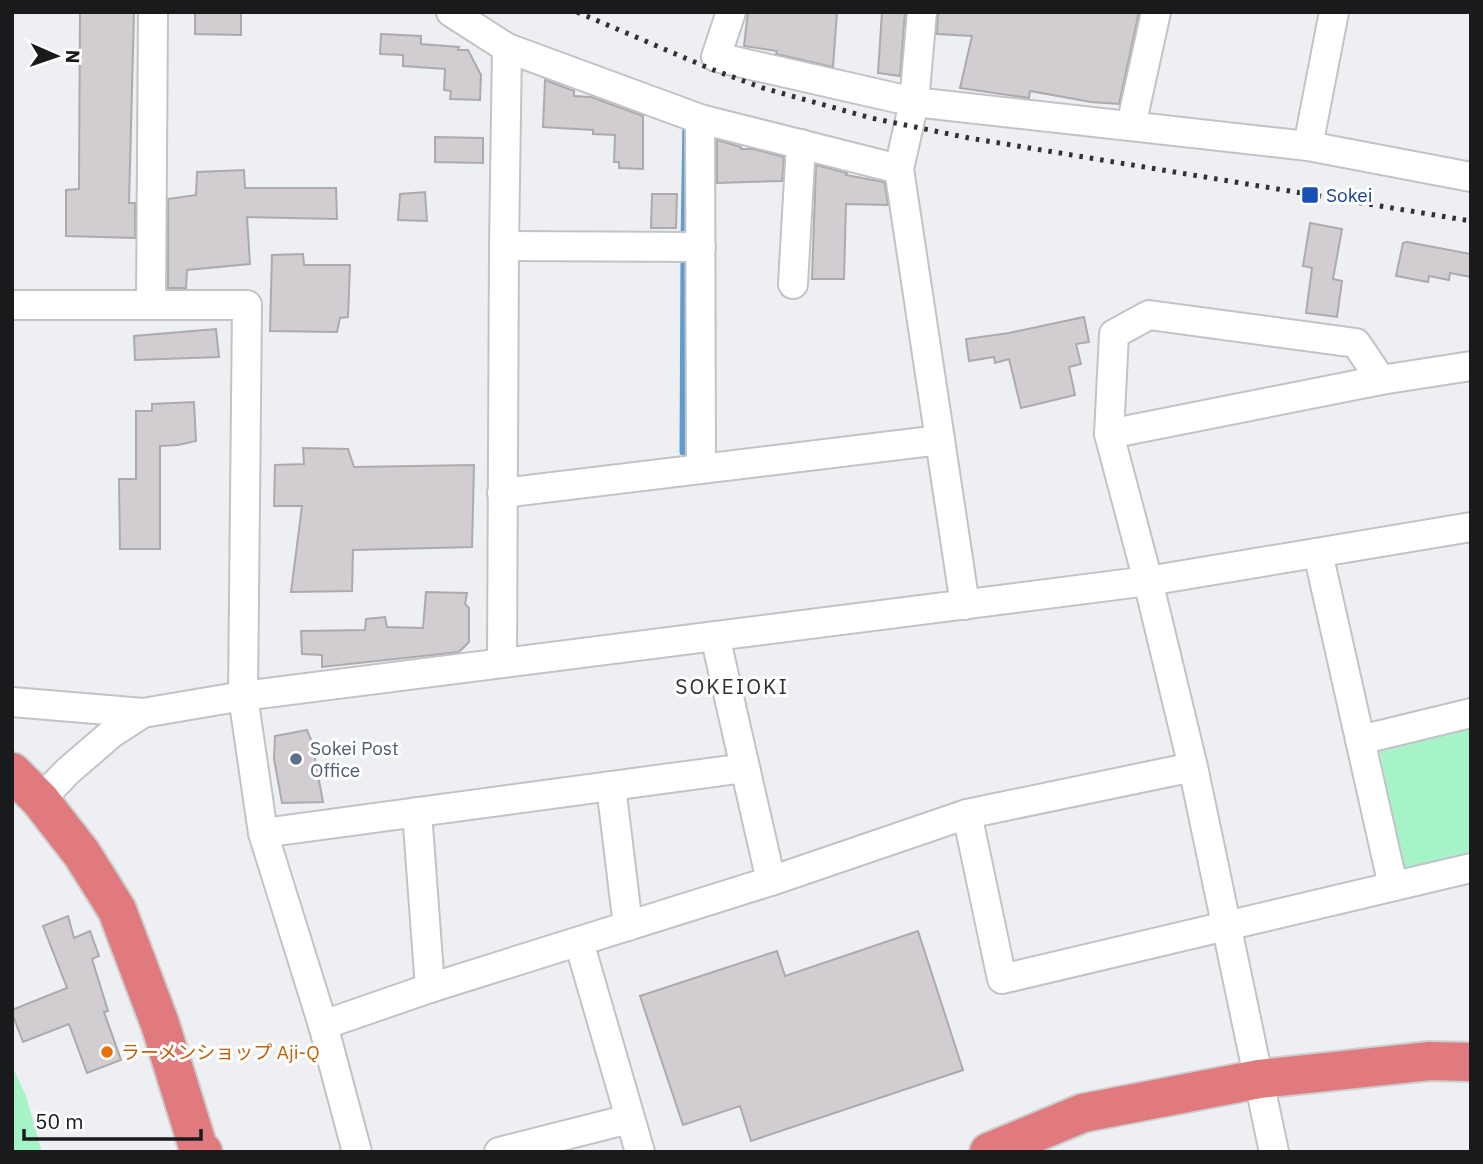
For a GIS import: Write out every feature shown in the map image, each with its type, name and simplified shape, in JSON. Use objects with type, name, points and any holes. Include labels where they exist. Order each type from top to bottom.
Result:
[{"type":"highway","points":[[12,772],[40,800],[82,854],[117,910],[160,1024],[199,1150]]},
{"type":"highway","points":[[989,1152],[1083,1114],[1259,1079],[1430,1061],[1471,1062]]},
{"type":"street","points":[[151,305],[153,12]]},
{"type":"street","points":[[451,12],[507,48],[701,119],[899,169]]},
{"type":"street","points":[[731,12],[716,57],[914,102],[1308,146],[1471,177]]},
{"type":"street","points":[[922,12],[914,102],[899,169],[965,605]]},
{"type":"street","points":[[1131,126],[1156,12]]},
{"type":"street","points":[[1308,146],[1334,12]]},
{"type":"street","points":[[502,662],[507,48]]},
{"type":"street","points":[[701,119],[701,469]]},
{"type":"street","points":[[793,284],[801,144]]},
{"type":"street","points":[[504,246],[701,247]]},
{"type":"street","points":[[12,305],[247,305],[243,696],[263,833],[323,1025],[357,1152]]},
{"type":"street","points":[[1275,1152],[1194,766],[1109,434],[1114,334],[1149,315],[1356,343],[1381,380]]},
{"type":"street","points":[[1109,434],[1381,380],[1471,366]]},
{"type":"street","points":[[502,493],[940,440]]},
{"type":"street","points":[[12,702],[143,713],[243,696],[1148,581],[1471,527]]},
{"type":"street","points":[[1318,553],[1393,886]]},
{"type":"street","points":[[715,636],[771,881]]},
{"type":"street","points":[[40,800],[68,771],[112,733],[143,713]]},
{"type":"street","points":[[1360,740],[1471,713]]},
{"type":"street","points":[[323,1025],[430,988],[771,881],[967,814],[1194,766]]},
{"type":"street","points":[[263,833],[745,768]]},
{"type":"street","points":[[611,786],[628,926]]},
{"type":"street","points":[[417,812],[430,988]]},
{"type":"street","points":[[967,814],[1002,979],[1471,868]]},
{"type":"street","points":[[579,942],[640,1152]]},
{"type":"street","points":[[499,1152],[629,1119]]},
{"type":"green space","points":[[1471,723],[1471,862],[1405,877],[1378,745]]},
{"type":"green space","points":[[12,1066],[26,1096],[42,1152],[12,1152]]},
{"type":"building","points":[[80,12],[134,12],[129,203],[135,203],[135,238],[66,236],[66,190],[79,189]]},
{"type":"building","points":[[195,12],[241,12],[241,35],[195,34]]},
{"type":"building","points":[[748,12],[837,12],[833,67],[776,54],[777,51],[744,46]]},
{"type":"building","points":[[882,12],[905,12],[900,76],[878,73]]},
{"type":"building","points":[[938,12],[1139,12],[1119,104],[1030,91],[1029,98],[960,88],[972,36],[937,34]]},
{"type":"building","points":[[381,34],[421,36],[421,44],[468,50],[481,75],[480,100],[450,99],[451,91],[444,90],[445,69],[403,66],[403,55],[380,54]]},
{"type":"building","points":[[545,80],[574,91],[574,96],[591,97],[643,116],[643,169],[619,168],[619,162],[614,162],[615,135],[593,134],[593,130],[543,127]]},
{"type":"building","points":[[435,137],[483,138],[483,163],[435,162]]},
{"type":"building","points":[[717,140],[741,149],[753,149],[784,157],[782,181],[717,183]]},
{"type":"building","points":[[816,165],[847,173],[846,175],[884,182],[885,186],[888,205],[846,204],[844,279],[812,279]]},
{"type":"building","points":[[244,170],[245,188],[336,188],[337,219],[247,217],[250,264],[187,270],[186,288],[168,288],[168,199],[196,195],[197,172]]},
{"type":"building","points":[[425,192],[427,221],[398,220],[400,194]]},
{"type":"building","points":[[652,194],[677,194],[676,228],[651,228]]},
{"type":"building","points":[[1310,223],[1342,229],[1333,279],[1342,281],[1337,317],[1306,313],[1312,268],[1303,266]]},
{"type":"building","points":[[1403,243],[1471,254],[1471,277],[1450,273],[1449,280],[1429,276],[1428,282],[1396,276]]},
{"type":"building","points":[[303,254],[304,265],[350,265],[348,317],[340,318],[337,332],[270,331],[272,255]]},
{"type":"building","points":[[1084,317],[1089,342],[1076,344],[1081,364],[1069,367],[1075,395],[1021,408],[1009,359],[995,363],[994,357],[969,361],[966,339]]},
{"type":"building","points":[[216,329],[219,357],[135,360],[134,336]]},
{"type":"building","points":[[194,402],[196,441],[160,446],[160,549],[120,549],[119,479],[136,479],[136,411],[152,411],[152,404]]},
{"type":"building","points":[[303,448],[348,449],[354,467],[474,465],[472,547],[353,550],[352,591],[291,592],[302,506],[274,506],[275,465],[304,464]]},
{"type":"building","points":[[426,592],[467,593],[465,604],[469,608],[469,642],[459,652],[322,667],[322,655],[302,654],[301,631],[365,630],[366,619],[385,617],[387,627],[423,628]]},
{"type":"building","points":[[307,730],[312,742],[323,802],[282,803],[274,759],[275,736]]},
{"type":"building","points":[[68,916],[74,938],[90,931],[99,956],[92,959],[108,1011],[104,1012],[121,1060],[87,1073],[69,1024],[23,1042],[12,1013],[12,1010],[67,988],[43,926]]},
{"type":"building","points":[[918,931],[963,1070],[751,1141],[740,1106],[683,1125],[640,996],[777,951],[785,976]]},
{"type":"waterway","points":[[684,242],[686,121]]},
{"type":"waterway","points":[[683,452],[684,254]]},
{"type":"railway","points":[[577,12],[763,88],[871,118],[969,138],[1471,221]]},
{"type":"place","name":"Sokei","points":[[1310,195]]},
{"type":"place","name":"Sokei Post Office","points":[[296,759]]},
{"type":"place","name":"ラーメンショップ Aji-Q","points":[[107,1052]]},
{"type":"district","name":"SOKEIOKI","points":[[732,686]]}]
